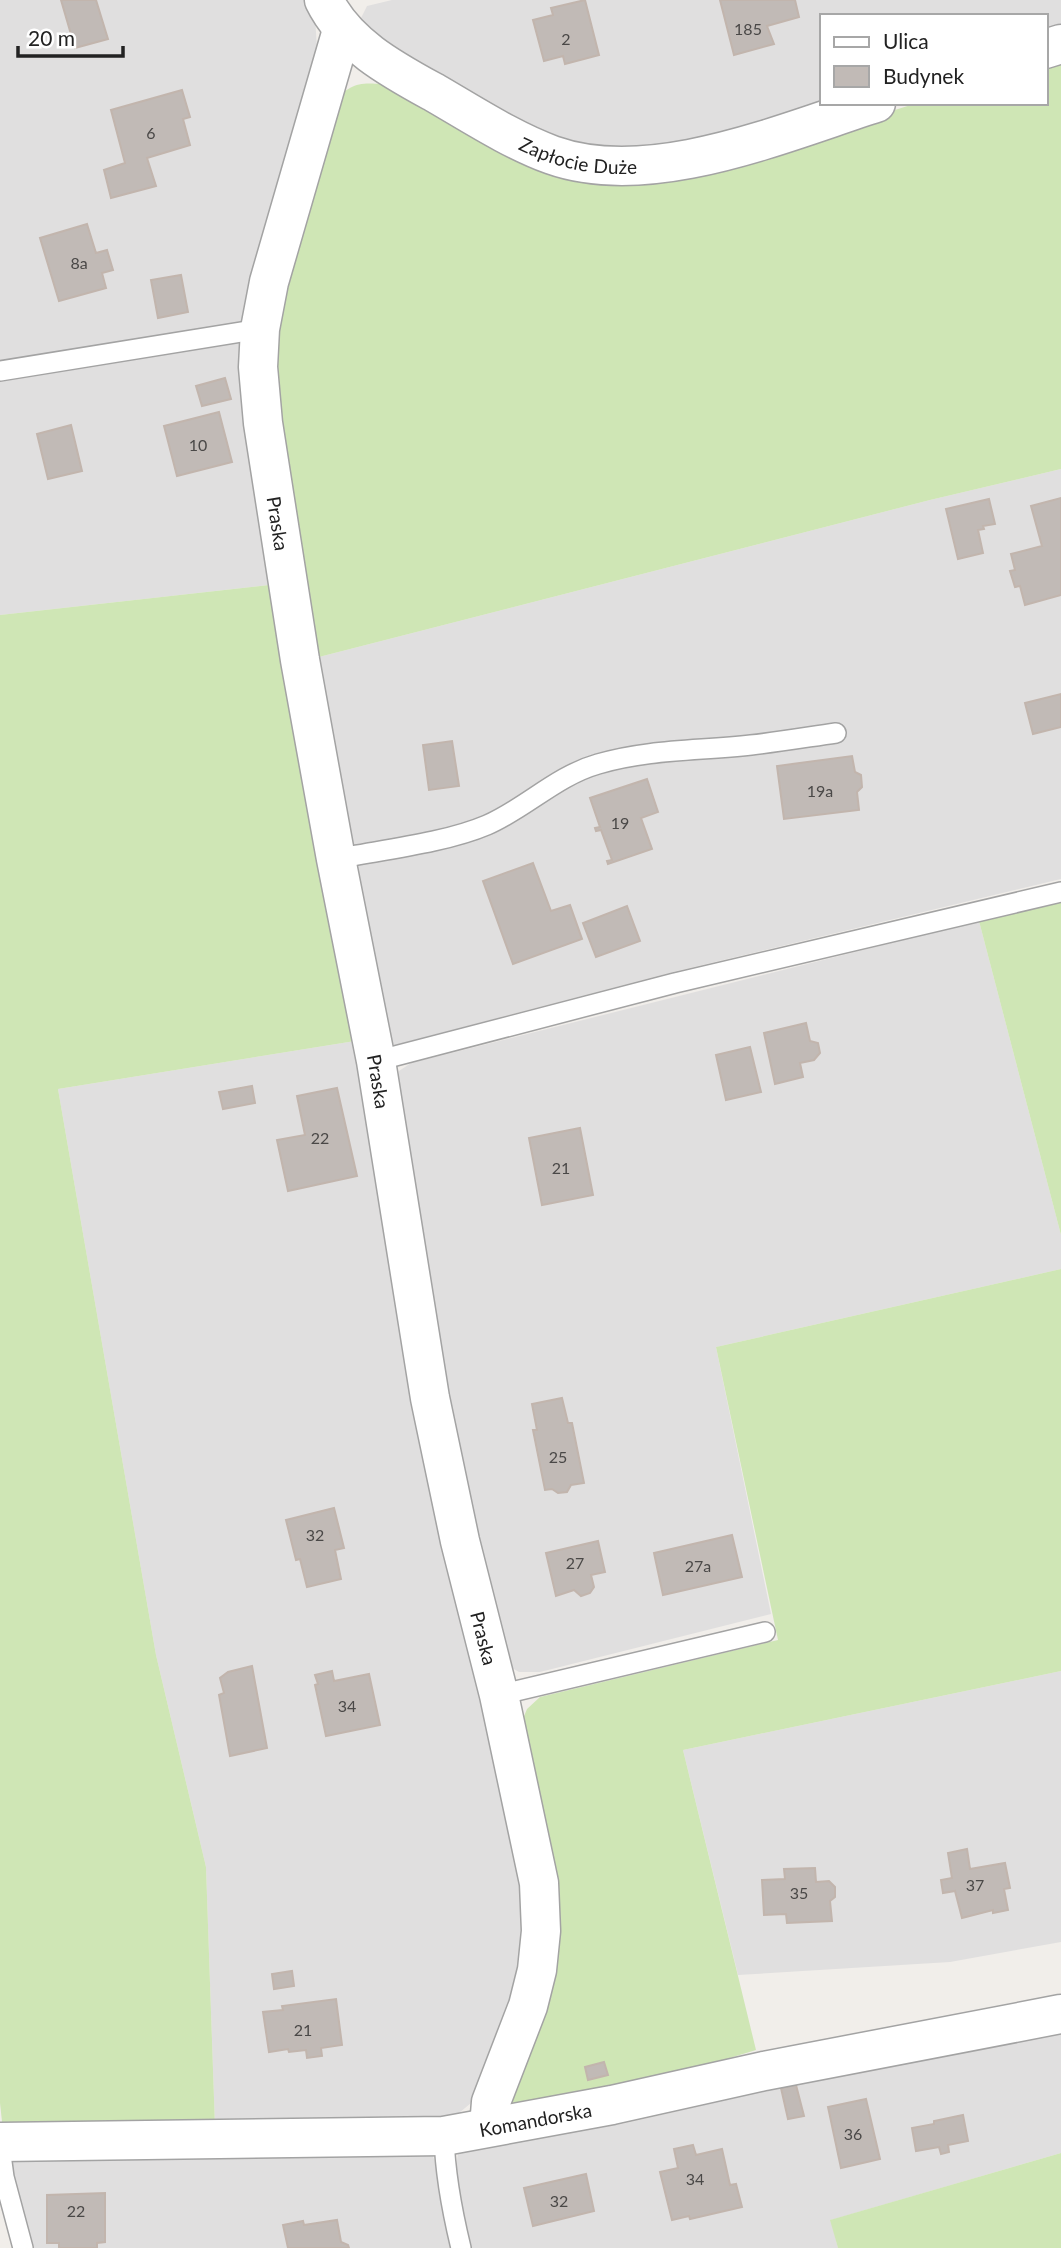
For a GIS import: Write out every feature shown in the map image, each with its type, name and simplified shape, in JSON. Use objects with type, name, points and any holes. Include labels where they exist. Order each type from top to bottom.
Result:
[{"type":"street","name":"Zapłocie Duże","points":[[338,12],[374,56],[413,80],[523,143],[555,156],[589,163],[630,165],[671,162],[723,152],[870,105]]},
{"type":"street","name":"Praska","points":[[338,12],[269,282],[260,329],[258,367],[263,423],[300,660],[376,1062],[430,1398],[460,1541],[499,1695],[539,1883],[541,1931],[537,1970],[528,2007],[491,2102],[489,2127]]},
{"type":"street","name":"Komandorska","points":[[0,2144],[444,2136],[612,2105],[764,2071],[1061,2014]]},
{"type":"lane","points":[[0,371],[260,329]]},
{"type":"lane","points":[[336,859],[450,837],[485,826],[521,808],[554,782],[594,765],[622,757],[661,751],[750,746],[836,733]]},
{"type":"lane","points":[[376,1062],[675,983],[1061,892]]},
{"type":"lane","points":[[499,1695],[765,1632]]},
{"type":"lane","points":[[444,2136],[452,2213],[461,2248]]},
{"type":"lane","points":[[0,2144],[5,2177],[23,2248]]},
{"type":"shaded area","points":[[0,0],[309,0],[315,17],[317,49],[247,321],[0,362]]},
{"type":"shaded area","points":[[392,0],[1061,0],[1061,28],[1047,32],[1047,14],[820,14],[820,103],[706,140],[625,152],[578,148],[417,73],[364,27],[361,18],[367,6]]},
{"type":"shaded area","points":[[235,341],[246,348],[278,584],[0,615],[0,379]]},
{"type":"shaded area","points":[[1061,469],[1061,879],[673,972],[395,1045],[383,1040],[315,658],[930,500]]},
{"type":"shaded area","points":[[979,921],[1061,1235],[1061,1269],[716,1347],[771,1614],[540,1672],[519,1672],[504,1663],[469,1541],[395,1090],[399,1071],[411,1063]]},
{"type":"shaded area","points":[[355,1041],[513,1800],[527,1968],[477,2098],[453,2118],[215,2127],[206,1867],[156,1655],[58,1089]]},
{"type":"shaded area","points":[[1061,1671],[1061,1942],[950,1962],[738,1975],[683,1750]]},
{"type":"shaded area","points":[[1061,2032],[1061,2153],[831,2220],[838,2248],[469,2248],[460,2211],[456,2167],[458,2153],[471,2146],[622,2124],[800,2083]]},
{"type":"shaded area","points":[[430,2150],[454,2248],[32,2248],[11,2166],[16,2156]]},
{"type":"green space","points":[[1061,58],[1061,469],[930,500],[315,658],[289,506],[273,326],[332,103],[344,92],[359,84],[381,84],[516,154],[728,163],[911,105],[1047,105],[1047,62]]},
{"type":"green space","points":[[278,584],[355,1041],[58,1089],[156,1655],[206,1867],[215,2127],[3,2131],[0,2103],[0,615]]},
{"type":"green space","points":[[1061,902],[1061,1235],[979,921]]},
{"type":"green space","points":[[1061,1269],[1061,1671],[683,1750],[756,2050],[611,2094],[517,2111],[506,2102],[522,2047],[522,1721],[527,1709],[540,1697],[778,1640],[716,1347]]},
{"type":"green space","points":[[1061,2153],[1061,2248],[838,2248],[830,2220]]},
{"type":"building","points":[[61,0],[96,0],[108,39],[75,48]]},
{"type":"building","points":[[585,0],[599,55],[565,64],[563,56],[544,61],[533,20],[553,15],[551,8]]},
{"type":"building","points":[[720,0],[795,0],[799,17],[767,26],[774,44],[734,55]]},
{"type":"building","points":[[182,90],[190,117],[183,119],[190,145],[147,158],[156,186],[111,198],[104,170],[125,163],[111,110]]},
{"type":"building","points":[[87,224],[96,253],[107,250],[113,270],[102,273],[106,288],[59,301],[40,238]]},
{"type":"building","points":[[181,275],[188,312],[158,318],[151,280]]},
{"type":"building","points":[[225,378],[231,399],[202,406],[196,386]]},
{"type":"building","points":[[219,412],[232,462],[177,476],[164,426]]},
{"type":"building","points":[[71,425],[82,471],[48,479],[37,434]]},
{"type":"building","points":[[1061,498],[1061,595],[1025,605],[1020,586],[1015,587],[1010,571],[1015,570],[1011,554],[1042,546],[1031,506]]},
{"type":"building","points":[[989,499],[995,524],[983,526],[984,529],[978,530],[983,553],[958,559],[946,509]]},
{"type":"building","points":[[1061,694],[1061,727],[1033,734],[1025,703]]},
{"type":"building","points":[[452,741],[459,786],[429,790],[423,745]]},
{"type":"building","points":[[852,756],[855,772],[861,775],[862,787],[857,792],[859,810],[784,819],[777,766]]},
{"type":"building","points":[[647,779],[658,812],[641,818],[652,849],[608,864],[607,861],[612,860],[601,830],[596,831],[595,828],[600,827],[590,798]]},
{"type":"building","points":[[533,863],[551,911],[570,905],[582,939],[513,964],[483,881]]},
{"type":"building","points":[[627,906],[640,941],[596,957],[583,923]]},
{"type":"building","points":[[806,1023],[810,1041],[818,1043],[820,1053],[814,1060],[800,1063],[803,1077],[775,1084],[764,1033]]},
{"type":"building","points":[[750,1047],[761,1092],[726,1100],[716,1055]]},
{"type":"building","points":[[252,1086],[255,1103],[223,1109],[219,1092]]},
{"type":"building","points":[[337,1088],[357,1176],[288,1191],[277,1140],[305,1135],[297,1096]]},
{"type":"building","points":[[580,1128],[593,1195],[542,1205],[529,1138]]},
{"type":"building","points":[[562,1398],[568,1423],[572,1423],[584,1483],[571,1485],[567,1492],[558,1493],[552,1489],[545,1490],[533,1430],[537,1430],[532,1404]]},
{"type":"building","points":[[334,1508],[344,1548],[335,1550],[341,1579],[307,1587],[300,1559],[296,1560],[286,1520]]},
{"type":"building","points":[[732,1535],[742,1577],[663,1595],[654,1553]]},
{"type":"building","points":[[598,1541],[605,1572],[591,1575],[594,1587],[590,1593],[581,1596],[574,1590],[556,1596],[546,1553]]},
{"type":"building","points":[[252,1666],[267,1748],[230,1756],[219,1695],[224,1693],[220,1678],[228,1672]]},
{"type":"building","points":[[332,1671],[334,1681],[369,1674],[380,1725],[326,1736],[315,1675]]},
{"type":"building","points":[[967,1849],[970,1869],[1005,1863],[1010,1888],[1004,1889],[1008,1910],[993,1913],[993,1910],[962,1918],[955,1891],[943,1893],[941,1880],[952,1878],[948,1853]]},
{"type":"building","points":[[815,1868],[816,1882],[829,1881],[835,1887],[835,1897],[830,1901],[832,1921],[787,1923],[786,1914],[764,1915],[762,1880],[785,1879],[784,1869]]},
{"type":"building","points":[[292,1971],[294,1986],[274,1989],[272,1974]]},
{"type":"building","points":[[336,1999],[342,2045],[321,2048],[322,2056],[307,2058],[306,2050],[269,2052],[263,2012],[283,2010],[282,2006]]},
{"type":"building","points":[[604,2062],[608,2075],[588,2080],[585,2067]]},
{"type":"building","points":[[796,2085],[804,2116],[788,2119],[781,2088]]},
{"type":"building","points":[[866,2099],[880,2159],[841,2168],[828,2107]]},
{"type":"building","points":[[963,2115],[968,2141],[948,2145],[949,2152],[941,2154],[939,2147],[916,2151],[912,2128]]},
{"type":"building","points":[[693,2145],[696,2155],[722,2149],[730,2185],[736,2184],[742,2207],[690,2219],[689,2216],[672,2220],[660,2172],[678,2168],[674,2149]]},
{"type":"building","points":[[586,2174],[594,2211],[533,2226],[524,2188]]},
{"type":"building","points":[[105,2193],[105,2242],[97,2243],[97,2248],[59,2248],[59,2243],[47,2243],[47,2195]]},
{"type":"building","points":[[337,2220],[341,2242],[349,2248],[288,2248],[283,2225],[303,2221],[304,2225]]}]
